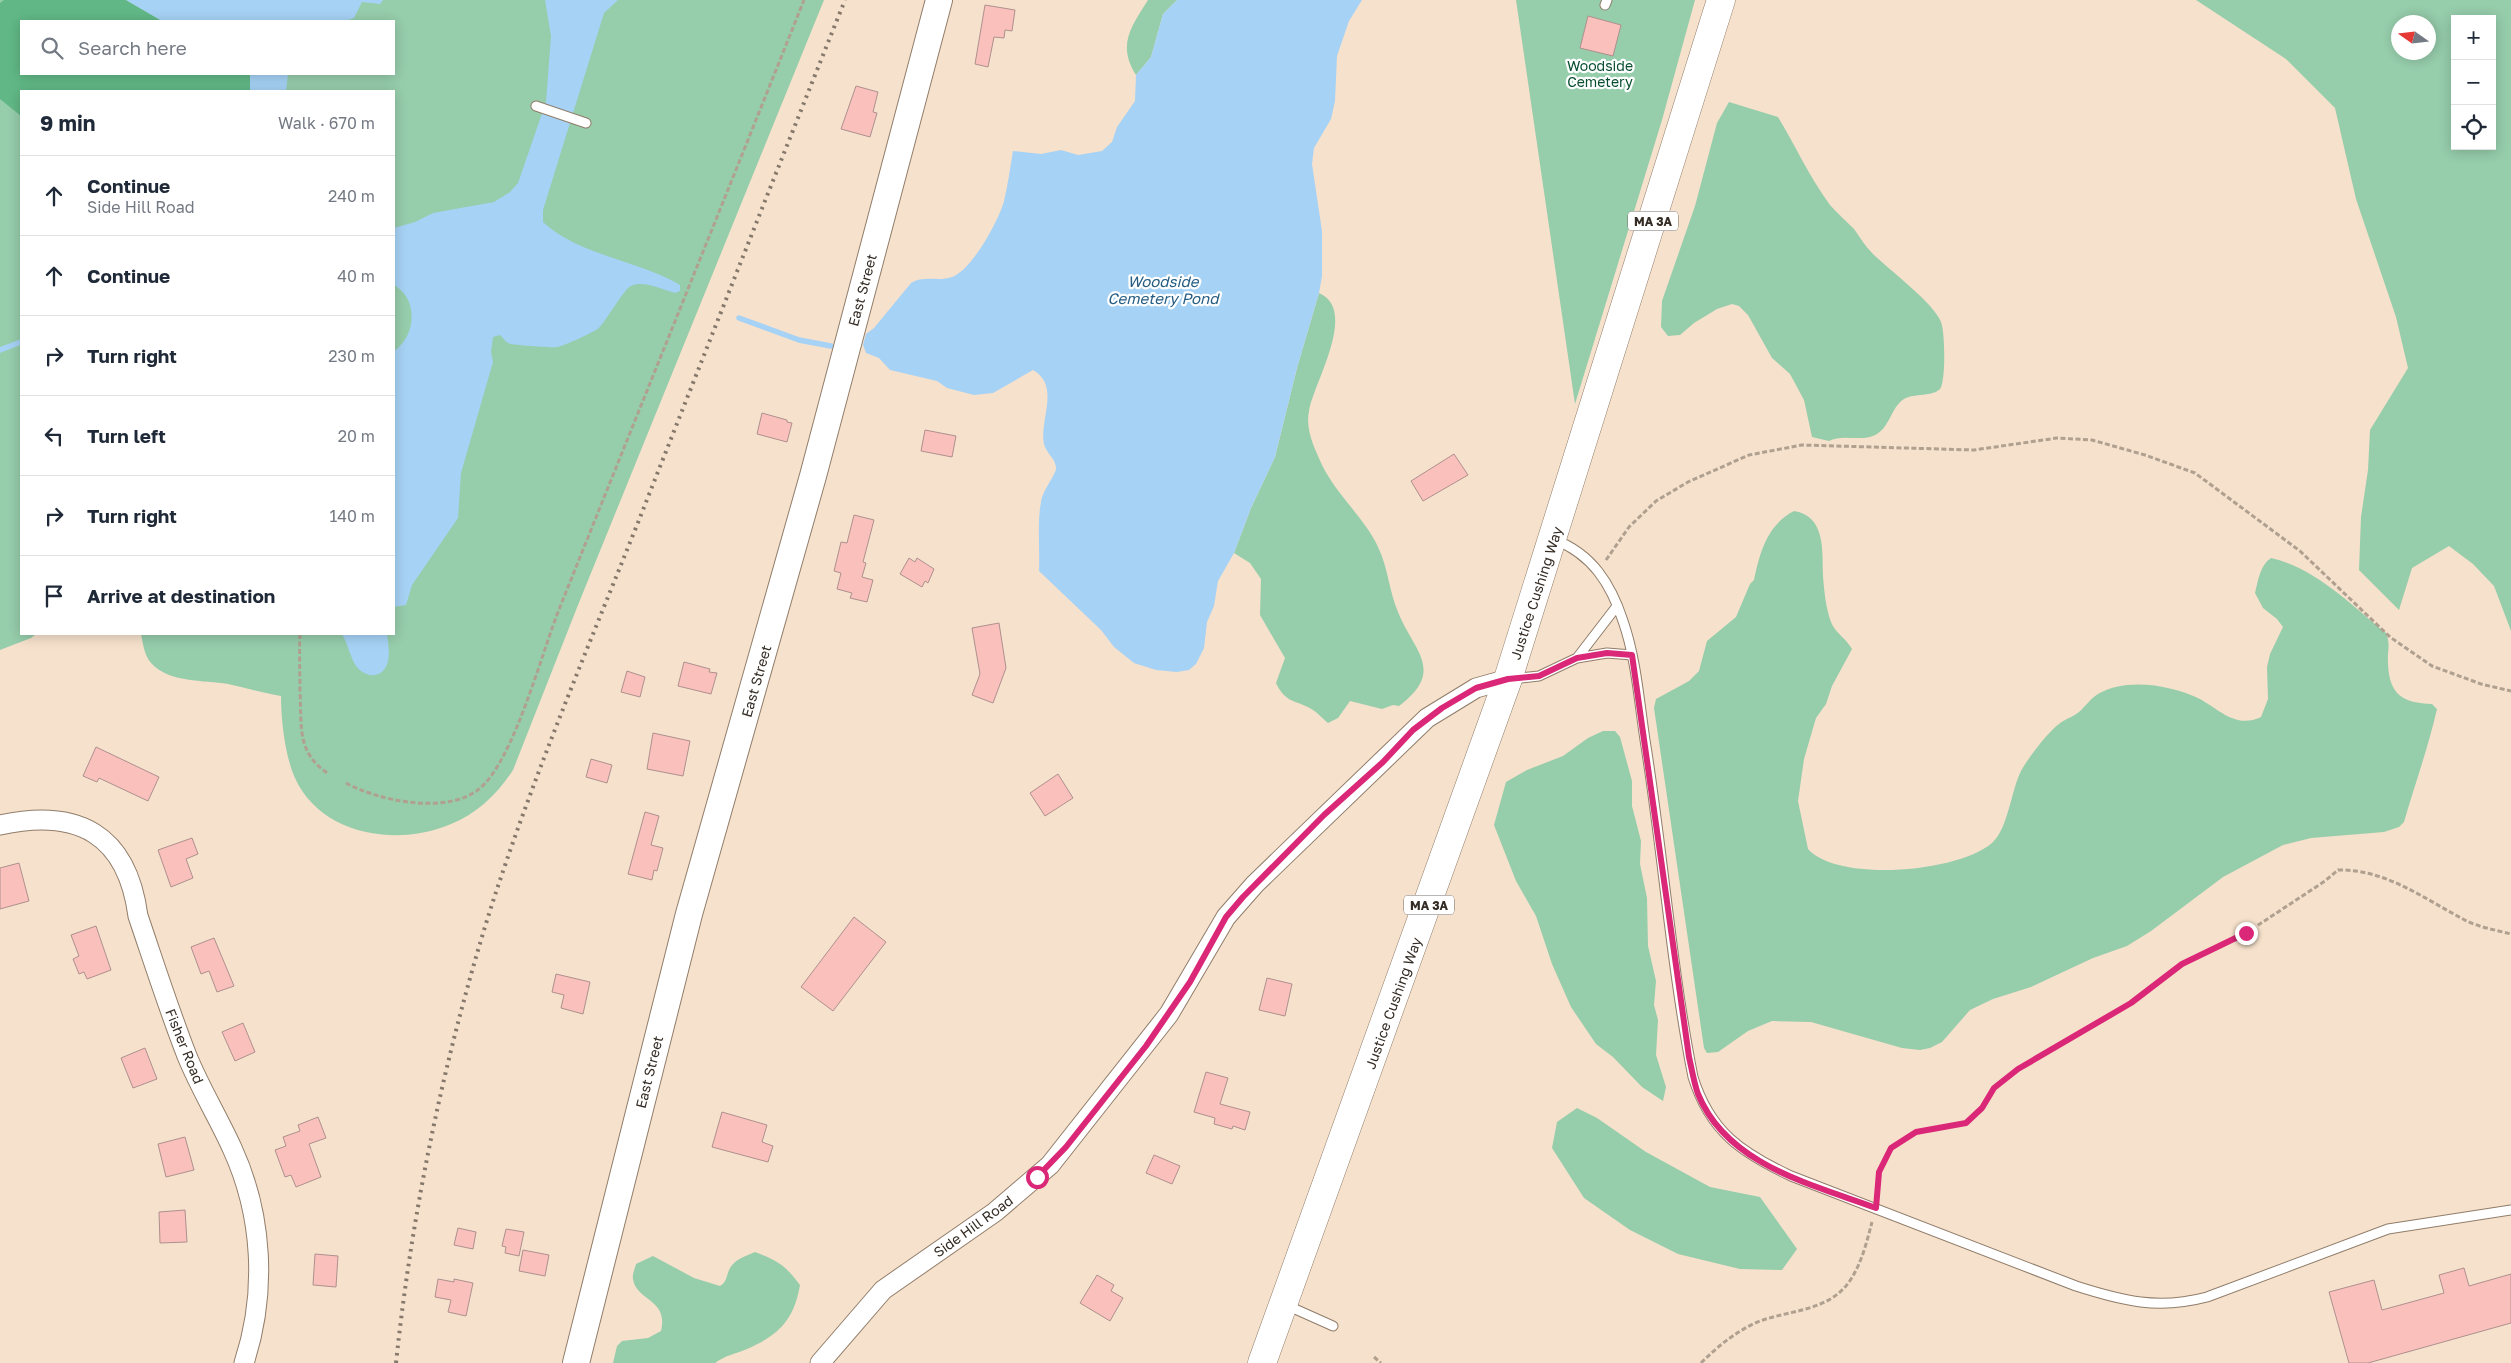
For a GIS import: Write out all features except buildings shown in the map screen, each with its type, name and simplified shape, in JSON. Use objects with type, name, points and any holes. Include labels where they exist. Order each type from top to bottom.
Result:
[{"type":"main road","name":"East Street","points":[[576,1363],[688,914],[811,486],[939,0]]},
{"type":"main road","name":"Justice Cushing Way","points":[[1262,1363],[1508,679],[1554,539],[1721,0]]},
{"type":"street","name":"Side Hill Road","points":[[820,1363],[883,1290],[995,1212],[1050,1165],[1169,1014],[1226,917],[1255,884],[1427,718],[1476,688],[1508,679]]},
{"type":"street","name":"Fisher Road","points":[[0,825],[27,820],[45,820],[85,827],[98,835],[109,846],[119,858],[128,876],[136,897],[138,916],[182,1043],[200,1086],[233,1149],[250,1197],[257,1243],[259,1280],[256,1318],[244,1363]]},
{"type":"lane","points":[[536,106],[586,123]]},
{"type":"lane","points":[[1554,539],[1580,552],[1597,568],[1617,606],[1632,655],[1689,1057],[1698,1094],[1714,1123],[1735,1145],[1747,1154],[1791,1176],[2076,1286],[2124,1300],[2157,1305],[2190,1302],[2207,1297],[2388,1229],[2511,1210]]},
{"type":"lane","points":[[1577,658],[1617,606]]},
{"type":"lane","points":[[1508,679],[1539,676],[1577,658],[1607,653],[1632,655]]},
{"type":"lane","points":[[1283,1304],[1333,1326]]},
{"type":"path","points":[[346,783],[367,792],[398,799],[448,803],[462,799],[480,789],[500,762],[519,720],[558,611],[804,0]]},
{"type":"path","points":[[1597,568],[1606,560],[1629,527],[1656,501],[1688,482],[1749,454],[1802,445],[1974,450],[2057,438],[2092,440],[2195,473],[2300,551],[2390,636],[2432,666],[2482,684],[2511,691]]},
{"type":"path","points":[[300,635],[298,668],[302,739],[314,763],[329,774]]},
{"type":"path","points":[[1701,1363],[1721,1344],[1755,1324],[1798,1313],[1823,1303],[1842,1290],[1852,1279],[1866,1246],[1876,1208],[1879,1172],[1891,1148],[1916,1132],[1966,1123],[1982,1108],[1994,1088],[2018,1069],[2131,1003],[2182,964],[2246,933],[2326,881],[2338,870],[2363,872],[2383,878],[2424,895],[2465,920],[2511,934]]},
{"type":"path","points":[[1374,1357],[1381,1363]]},
{"type":"green space","points":[[0,0],[824,0],[578,605],[513,770],[494,795],[470,815],[430,831],[408,835],[386,835],[363,831],[342,824],[323,813],[307,798],[295,778],[286,749],[281,696],[228,684],[187,679],[167,674],[158,669],[149,660],[141,635],[395,635],[395,90],[20,90],[20,635],[35,635],[0,650]]},
{"type":"green space","points":[[4,0],[126,0],[160,20],[20,20],[20,75],[250,75],[250,90],[20,90],[20,115],[0,99],[0,3]]},
{"type":"green space","points":[[1148,0],[1177,0],[1163,14],[1151,57],[1136,75],[1127,54],[1128,36]]},
{"type":"green space","name":"Woodside Cemetery","points":[[1516,0],[1695,0],[1662,120],[1575,404]]},
{"type":"green space","points":[[2196,0],[2511,0],[2511,631],[2494,586],[2473,564],[2449,546],[2412,568],[2399,610],[2359,570],[2361,517],[2368,470],[2370,430],[2408,368],[2396,317],[2356,199],[2335,108],[2286,59]]},
{"type":"green space","points":[[1729,102],[1778,117],[1809,173],[1830,205],[1854,229],[1872,253],[1930,305],[1941,322],[1944,356],[1940,389],[1932,393],[1904,399],[1897,406],[1885,426],[1871,437],[1840,438],[1829,441],[1812,437],[1804,400],[1790,374],[1772,358],[1748,315],[1739,306],[1732,304],[1717,309],[1694,323],[1680,335],[1668,336],[1661,327],[1662,301],[1695,206],[1717,123]]},
{"type":"green space","points":[[1319,293],[1330,302],[1335,315],[1330,348],[1309,411],[1308,425],[1311,439],[1328,476],[1366,527],[1378,547],[1395,604],[1418,650],[1424,671],[1421,682],[1413,693],[1399,706],[1393,705],[1382,709],[1350,701],[1338,718],[1328,723],[1313,710],[1283,695],[1276,683],[1285,658],[1260,615],[1261,579],[1250,563],[1234,553],[1251,508],[1275,457],[1297,368]]},
{"type":"green space","points":[[1794,511],[1804,514],[1817,527],[1822,546],[1824,587],[1829,617],[1835,629],[1852,649],[1832,686],[1826,704],[1816,718],[1804,759],[1798,801],[1808,849],[1823,860],[1871,870],[1899,870],[1927,867],[1954,861],[1976,853],[1992,843],[2002,829],[2021,771],[2049,733],[2059,724],[2079,712],[2095,696],[2109,689],[2135,684],[2163,687],[2200,699],[2229,717],[2244,721],[2261,717],[2268,699],[2267,667],[2270,654],[2283,627],[2277,619],[2263,608],[2255,593],[2262,569],[2271,558],[2303,570],[2318,579],[2386,633],[2389,645],[2389,674],[2395,690],[2406,699],[2413,702],[2432,704],[2437,709],[2404,822],[2399,827],[2384,832],[2311,838],[2283,845],[2223,877],[2151,931],[2127,946],[2093,958],[2031,987],[1993,999],[1970,1010],[1942,1042],[1930,1048],[1920,1050],[1902,1048],[1811,1022],[1772,1021],[1748,1031],[1718,1052],[1707,1053],[1704,1048],[1654,708],[1656,699],[1689,681],[1699,671],[1707,641],[1736,617],[1750,584],[1754,580],[1766,540],[1777,524]]},
{"type":"green space","points":[[1603,731],[1615,731],[1620,737],[1632,781],[1632,806],[1641,841],[1640,864],[1647,898],[1648,946],[1656,981],[1654,1005],[1658,1020],[1656,1055],[1666,1087],[1663,1101],[1642,1087],[1613,1057],[1596,1044],[1571,1007],[1552,964],[1536,916],[1516,881],[1494,825],[1506,782],[1527,770],[1563,756],[1588,738]]},
{"type":"green space","points":[[1577,1108],[1597,1118],[1646,1152],[1710,1187],[1760,1197],[1797,1249],[1782,1270],[1740,1269],[1678,1254],[1630,1230],[1584,1198],[1552,1148],[1557,1122]]},
{"type":"green space","points":[[755,1252],[780,1264],[800,1285],[794,1308],[776,1332],[758,1344],[727,1356],[715,1363],[613,1363],[617,1346],[622,1341],[648,1338],[661,1331],[662,1320],[660,1312],[635,1286],[633,1274],[636,1264],[653,1256],[694,1278],[720,1286],[725,1281],[730,1268],[735,1262]]},
{"type":"water","points":[[126,0],[383,0],[380,4],[362,2],[354,18],[348,20],[160,20]]},
{"type":"water","points":[[545,0],[618,0],[604,13],[543,210],[543,222],[574,243],[646,269],[680,285],[680,291],[675,293],[642,284],[631,286],[599,328],[579,339],[557,347],[511,344],[500,335],[493,337],[491,352],[493,362],[461,473],[458,518],[412,585],[406,605],[395,607],[395,350],[407,336],[412,318],[408,299],[395,286],[395,228],[415,222],[433,213],[494,202],[510,192],[518,183],[546,102],[551,36]]},
{"type":"water","name":"Woodside Cemetery Pond","points":[[1177,0],[1362,0],[1349,21],[1337,56],[1335,101],[1331,119],[1314,148],[1312,164],[1322,231],[1322,276],[1275,457],[1251,508],[1234,553],[1218,581],[1214,606],[1207,622],[1204,648],[1196,664],[1189,670],[1177,672],[1156,670],[1134,663],[1114,647],[1101,630],[1039,571],[1041,502],[1056,468],[1044,444],[1043,435],[1047,394],[1046,385],[1041,377],[1033,370],[993,393],[974,395],[947,388],[937,381],[890,370],[879,358],[866,353],[863,345],[866,334],[874,328],[911,283],[921,279],[952,277],[960,273],[976,255],[991,232],[1004,201],[1013,151],[1041,154],[1061,150],[1078,155],[1102,151],[1112,142],[1117,127],[1135,101],[1136,75],[1151,57],[1163,14]]},
{"type":"water","points":[[250,75],[288,75],[286,90],[250,90]]},
{"type":"water","points":[[342,635],[387,635],[389,658],[386,667],[379,674],[374,675],[369,675],[360,670],[354,662]]},
{"type":"waterway","points":[[739,318],[799,340],[831,346]]},
{"type":"waterway","points":[[0,350],[20,342]]},
{"type":"railway","points":[[396,1363],[420,1194],[443,1082],[472,972],[504,867],[559,720],[845,0]]},
{"type":"route","points":[[1037,1177],[1066,1147],[1085,1120],[1146,1046],[1190,982],[1226,917],[1255,884],[1291,851],[1324,815],[1383,762],[1413,730],[1442,708],[1476,688],[1508,679],[1539,676],[1551,672],[1577,658],[1607,653],[1632,655],[1689,1057],[1698,1094],[1714,1123],[1735,1145],[1768,1166],[1791,1176],[1876,1208],[1879,1172],[1891,1148],[1916,1132],[1966,1123],[1982,1108],[1994,1088],[2018,1069],[2131,1003],[2182,964],[2246,933]]}]
